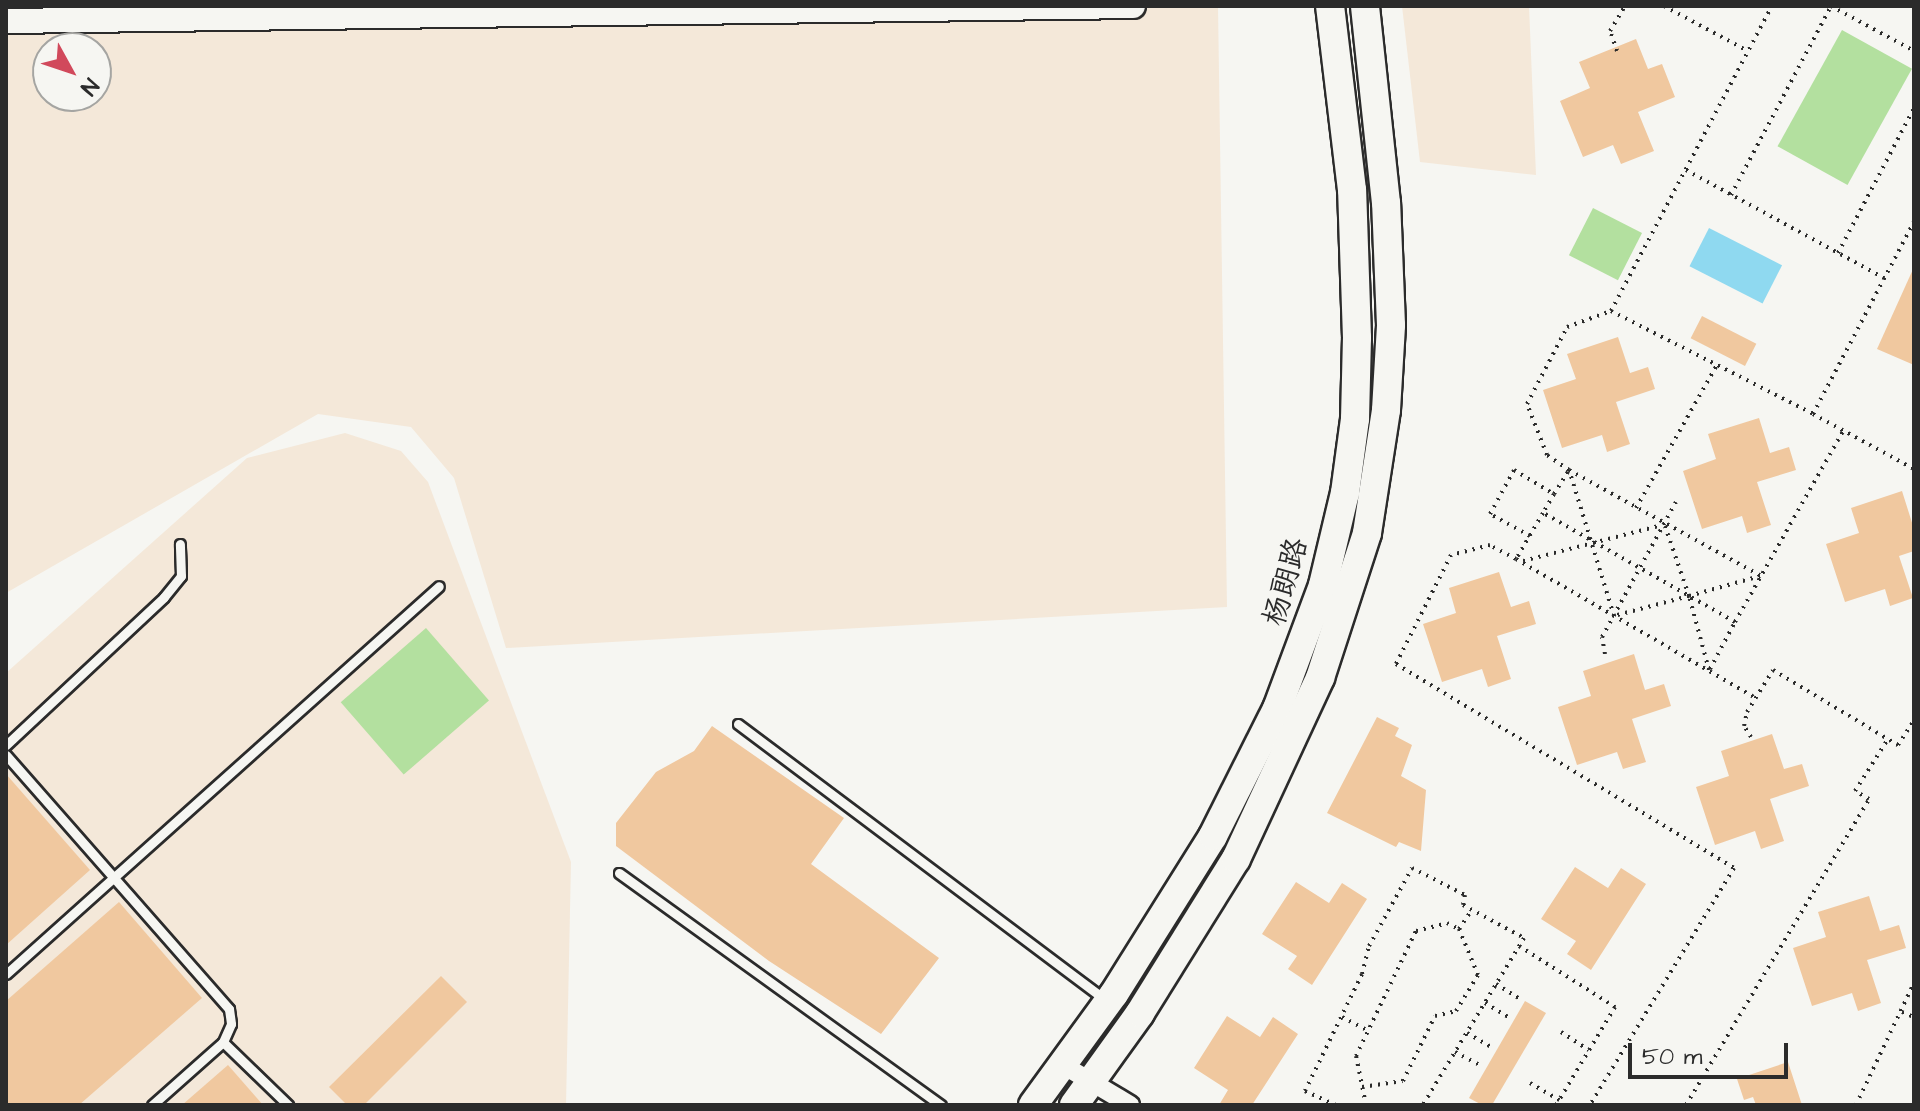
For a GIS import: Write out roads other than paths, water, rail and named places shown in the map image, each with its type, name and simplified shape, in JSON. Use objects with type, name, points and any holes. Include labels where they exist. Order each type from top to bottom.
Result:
[{"type":"main road","name":"杨朗路","points":[[1033,1105],[1108,1002],[1213,836],[1277,709],[1323,585],[1345,493],[1355,419],[1356,265],[1330,6]]},
{"type":"main road","name":"杨朗路","points":[[1074,1105],[1182,949],[1250,832],[1320,678],[1367,533],[1386,410],[1391,325],[1386,203],[1365,6]]},
{"type":"street","points":[[6,21],[1133,6]]},
{"type":"street","points":[[1063,1065],[1130,1105]]},
{"type":"lane","points":[[6,745],[164,597],[181,576],[180,544]]},
{"type":"lane","points":[[6,974],[439,586]]},
{"type":"lane","points":[[738,724],[1108,1002]]},
{"type":"lane","points":[[6,755],[116,876],[229,1009],[223,1042],[152,1105]]},
{"type":"lane","points":[[619,873],[941,1105]]},
{"type":"lane","points":[[223,1042],[288,1105]]},
{"type":"water","points":[[1709,228],[1782,265],[1763,304],[1689,266]]}]
